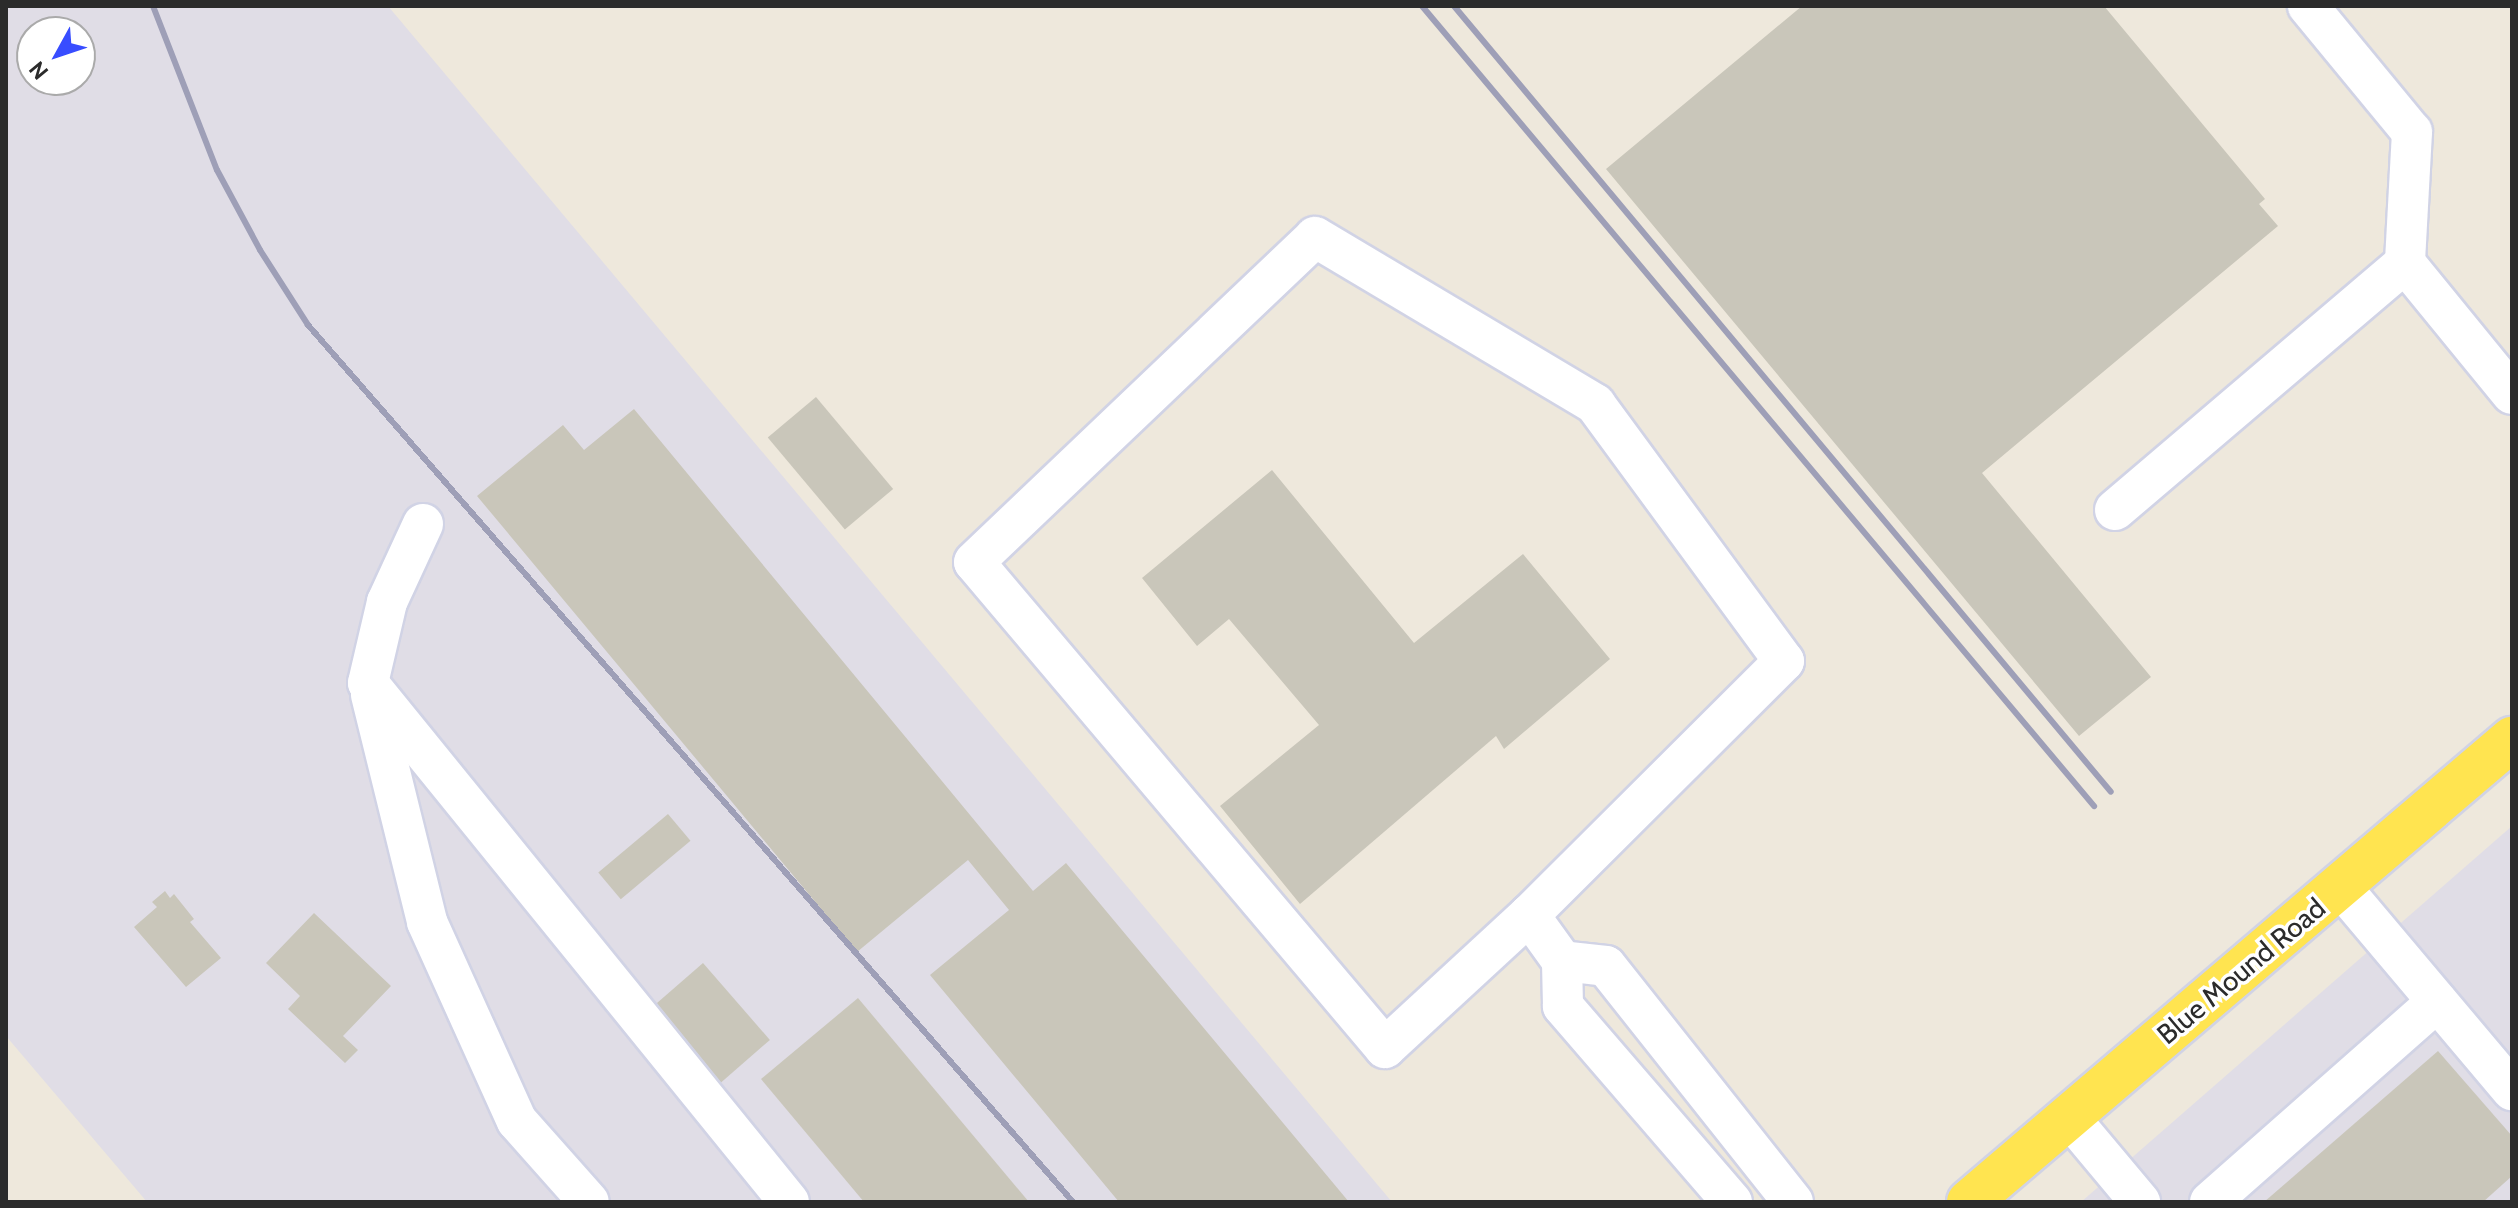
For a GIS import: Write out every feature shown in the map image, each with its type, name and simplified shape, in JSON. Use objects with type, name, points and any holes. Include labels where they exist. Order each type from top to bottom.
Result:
[{"type":"main road","name":"Blue Mound Road","points":[[1969,1202],[2512,739]]},
{"type":"lane","points":[[2308,6],[2412,132],[2405,263],[2512,394]]},
{"type":"lane","points":[[1315,237],[1595,404],[1784,661],[1529,915],[1385,1048],[974,562],[1315,237]]},
{"type":"lane","points":[[2115,510],[2405,263]]},
{"type":"lane","points":[[423,524],[387,602],[368,683],[427,922],[517,1121],[589,1202]]},
{"type":"lane","points":[[368,683],[789,1202]]},
{"type":"lane","points":[[2340,886],[2512,1090]]},
{"type":"lane","points":[[1529,915],[1562,961],[1563,1006],[1732,1202]]},
{"type":"lane","points":[[1562,961],[1606,966],[1793,1202]]},
{"type":"lane","points":[[2210,1202],[2437,1002]]},
{"type":"lane","points":[[2069,1117],[2140,1202]]},
{"type":"shaded area","points":[[6,6],[388,6],[1392,1202],[147,1202],[6,1036]]},
{"type":"shaded area","points":[[2512,826],[2512,1202],[2081,1202]]},
{"type":"building","points":[[1802,6],[2104,6],[2265,199],[2259,204],[2278,226],[1982,473],[2151,677],[2079,736],[1606,169]]},
{"type":"building","points":[[816,397],[893,489],[845,529],[768,437]]},
{"type":"building","points":[[634,409],[1033,891],[1066,863],[1349,1202],[1119,1202],[930,975],[1009,910],[968,860],[857,952],[477,496],[563,425],[584,450]]},
{"type":"building","points":[[1272,470],[1414,643],[1523,554],[1610,659],[1504,749],[1496,736],[1300,904],[1220,806],[1319,725],[1229,619],[1197,646],[1142,578]]},
{"type":"building","points":[[668,814],[690,841],[621,899],[598,872]]},
{"type":"building","points":[[165,891],[170,898],[174,894],[194,919],[190,922],[221,958],[186,987],[134,927],[157,907],[152,902]]},
{"type":"building","points":[[314,913],[391,986],[343,1036],[358,1050],[345,1063],[288,1009],[300,996],[266,963]]},
{"type":"building","points":[[703,963],[770,1040],[716,1087],[649,1010]]},
{"type":"building","points":[[858,998],[1029,1202],[864,1202],[761,1079]]},
{"type":"building","points":[[2438,1051],[2512,1136],[2512,1176],[2483,1202],[2264,1202]]},
{"type":"railway","points":[[153,6],[217,170],[260,250],[308,325],[1073,1202]]},
{"type":"railway","points":[[1422,6],[2094,806]]},
{"type":"railway","points":[[1454,6],[2111,792]]}]
